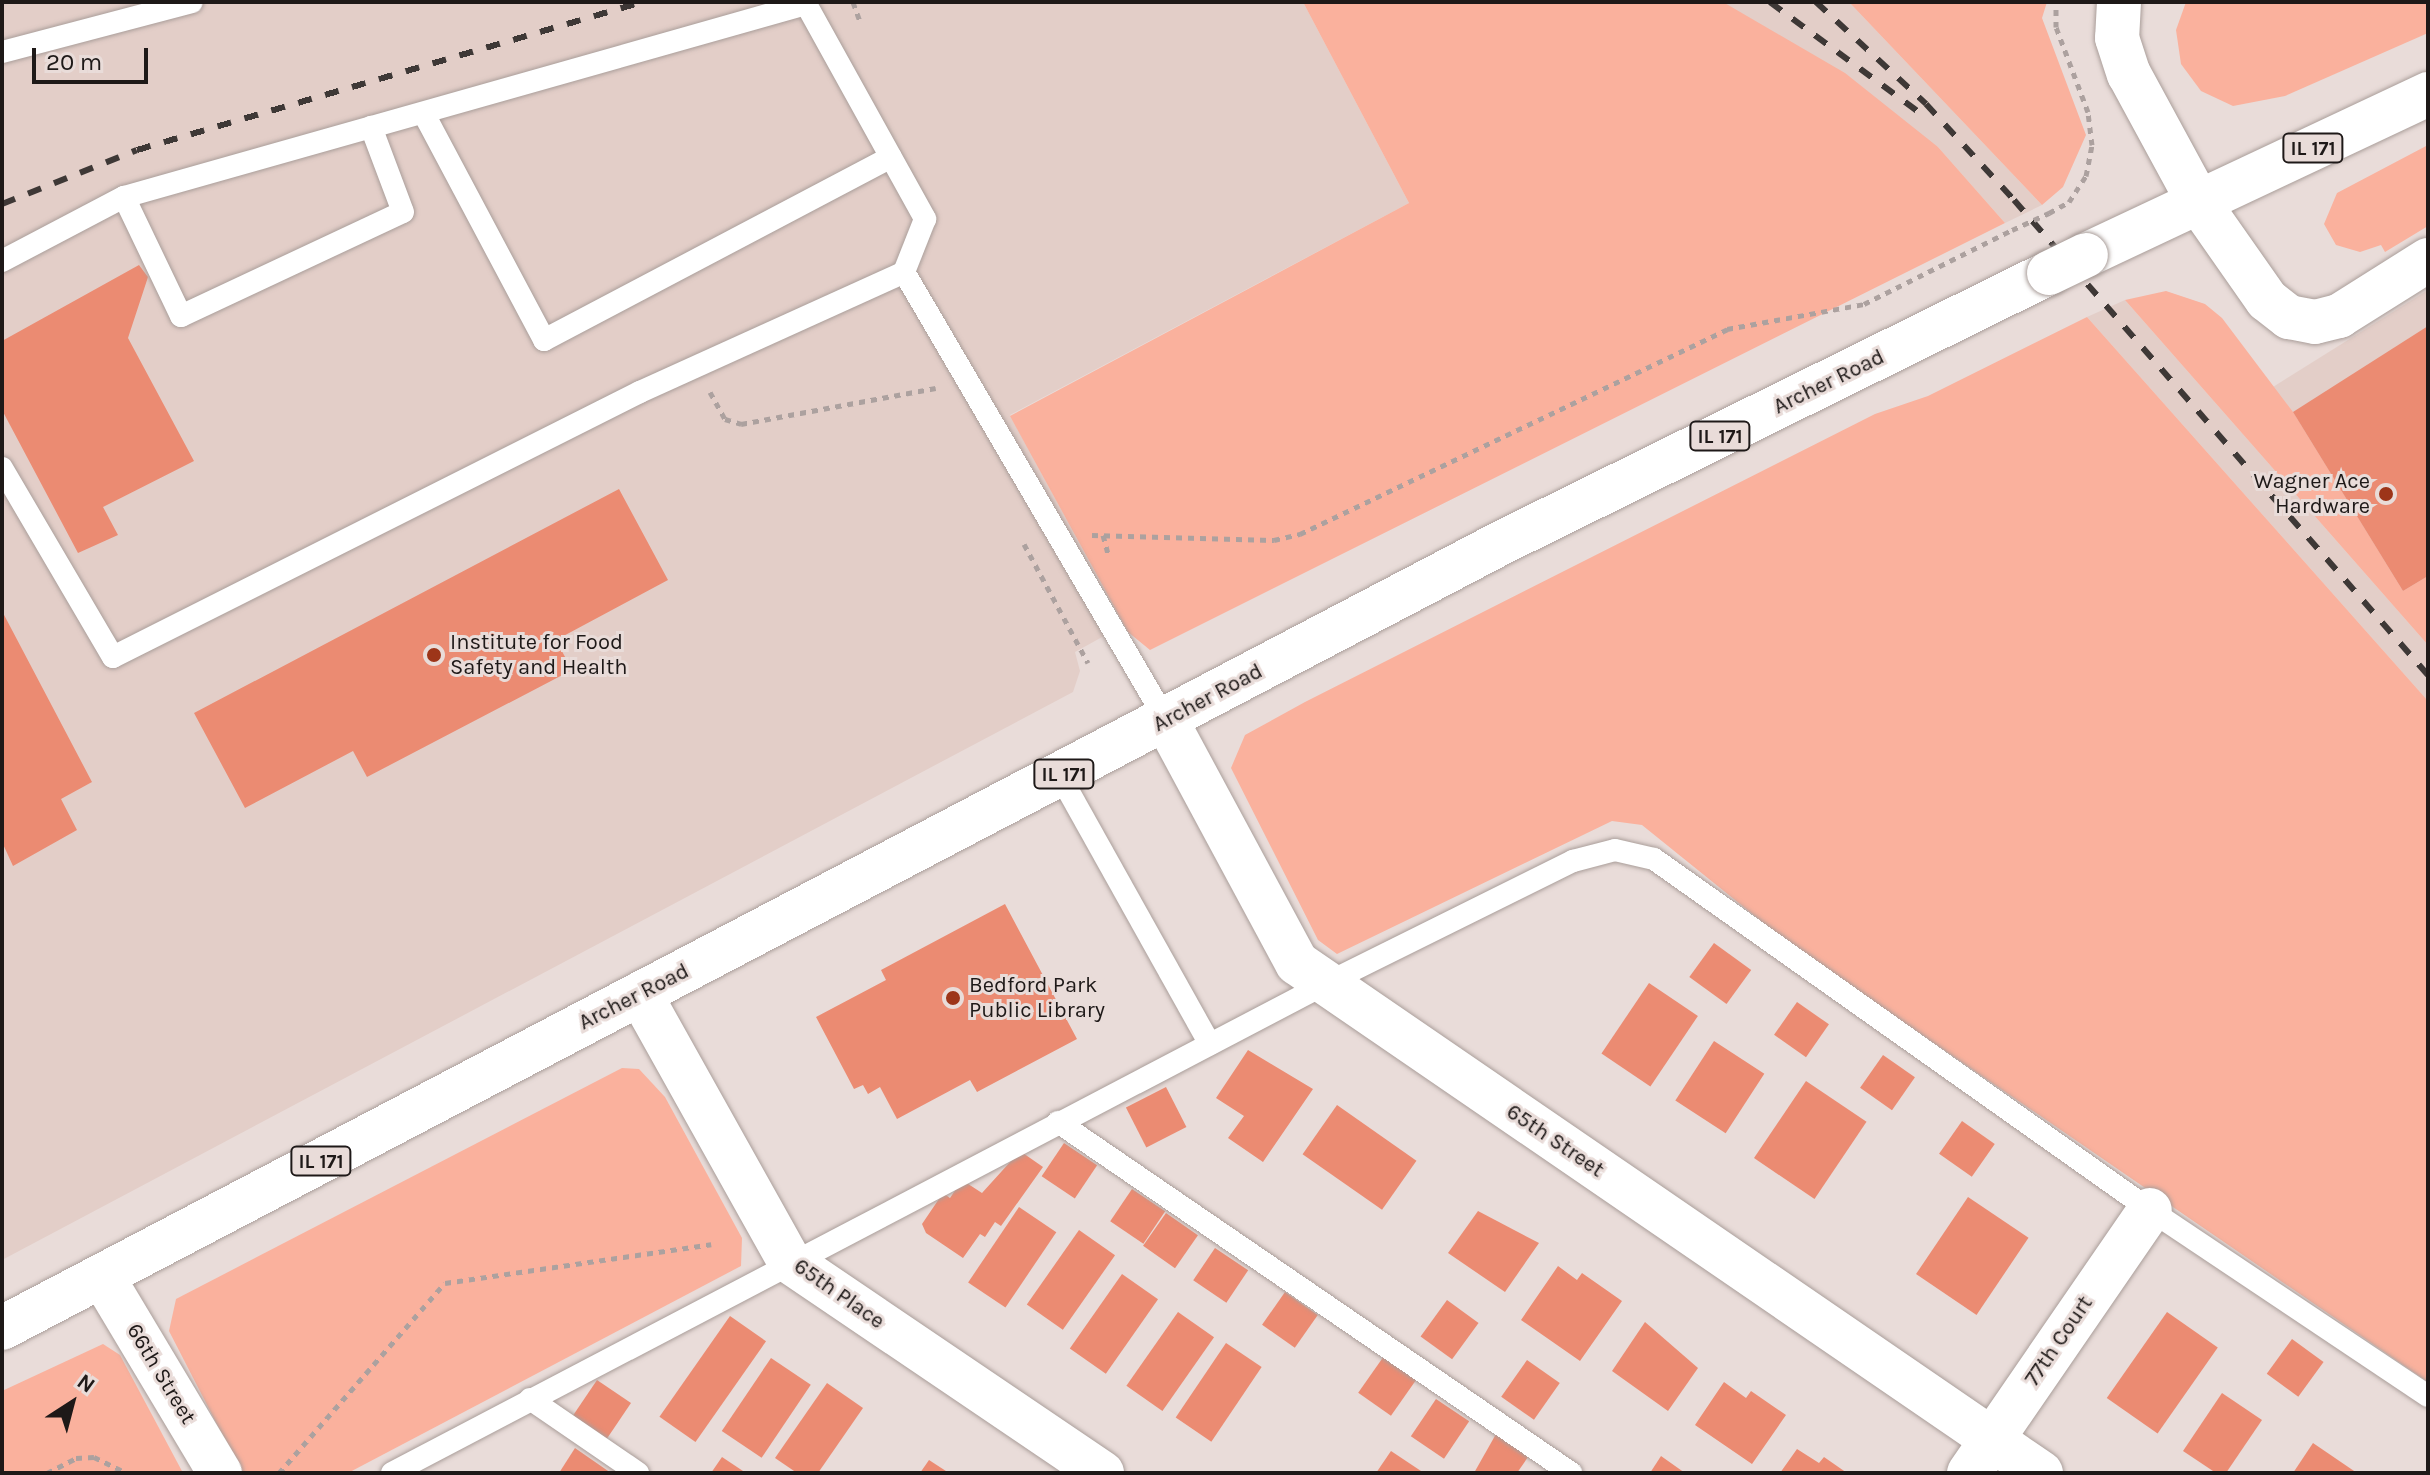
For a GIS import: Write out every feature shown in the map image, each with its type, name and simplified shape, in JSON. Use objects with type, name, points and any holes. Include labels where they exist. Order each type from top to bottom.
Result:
[{"type":"main road","points":[[2119,2],[2117,38],[2129,74],[2199,203],[2241,270],[2289,317],[2315,322],[2339,316],[2428,260]]},
{"type":"main road","name":"Archer Road","points":[[2,1328],[1503,542],[2067,264],[2428,94]]},
{"type":"main road","name":"65th Street","points":[[1166,720],[1297,963],[1980,1456],[2041,1473]]},
{"type":"main road","name":"65th Place","points":[[640,994],[789,1261],[1102,1473]]},
{"type":"main road","name":"77th Court","points":[[1980,1456],[2150,1210]]},
{"type":"main road","name":"66th Street","points":[[102,1276],[220,1473]]},
{"type":"lane","points":[[2,52],[192,2]]},
{"type":"lane","points":[[2,261],[124,197],[806,4],[925,219],[904,272],[640,392],[113,657],[2,468]]},
{"type":"lane","points":[[424,114],[544,340],[891,157]]},
{"type":"lane","points":[[124,197],[181,316],[403,212],[371,127]]},
{"type":"lane","points":[[904,272],[1166,720]]},
{"type":"lane","points":[[1060,776],[1210,1044]]},
{"type":"lane","points":[[392,1473],[789,1261],[1325,984],[1573,861],[1635,852],[1654,859],[2150,1210],[2428,1396]]},
{"type":"lane","points":[[1058,1122],[1571,1473]]},
{"type":"lane","points":[[530,1399],[638,1473]]},
{"type":"path","points":[[853,2],[860,21]]},
{"type":"path","points":[[1058,535],[1274,540],[1300,534],[1727,329],[1864,304],[2049,213],[2069,202],[2086,176],[2092,145],[2088,112],[2056,27],[2056,2]]},
{"type":"path","points":[[694,394],[708,387],[725,419],[741,424],[939,387],[947,401]]},
{"type":"path","points":[[1021,539],[1088,663]]},
{"type":"path","points":[[279,1473],[445,1283],[711,1244]]},
{"type":"path","points":[[47,1473],[76,1458],[94,1457],[127,1473]]},
{"type":"shaded area","points":[[2,2],[1303,2],[1409,203],[1010,415],[1124,625],[1075,652],[1080,671],[1073,692],[2,1260]]},
{"type":"shaded area","points":[[1303,2],[1723,2],[1845,73],[1938,147],[2005,223],[1150,650],[1128,632],[1010,416],[1409,203]]},
{"type":"shaded area","points":[[1723,2],[1849,2],[2042,205],[2005,223],[1938,147]]},
{"type":"shaded area","points":[[1849,2],[2047,2],[2042,18],[2086,135],[2063,187],[2042,205]]},
{"type":"shaded area","points":[[2186,2],[2428,2],[2428,33],[2285,96],[2233,106],[2201,91],[2181,64],[2176,30]]},
{"type":"shaded area","points":[[2428,145],[2428,226],[2385,252],[2381,245],[2360,252],[2336,245],[2324,224],[2337,193]]},
{"type":"shaded area","name":"Wagner Ace Hardware","points":[[2428,290],[2428,576],[2403,591],[2273,387]]},
{"type":"shaded area","points":[[2166,291],[2205,304],[2222,318],[2293,412],[2403,591],[2428,576],[2428,645],[2125,300]]},
{"type":"shaded area","points":[[2125,300],[2428,645],[2428,701],[2087,317]]},
{"type":"shaded area","points":[[2087,317],[2428,701],[2428,1382],[1791,945],[1642,825],[1612,821],[1337,954],[1318,940],[1231,768],[1245,735],[1305,702],[1875,414],[1928,396]]},
{"type":"shaded area","points":[[622,1068],[639,1069],[665,1097],[742,1238],[741,1266],[348,1473],[242,1473],[169,1331],[176,1299]]},
{"type":"shaded area","points":[[103,1344],[120,1355],[183,1473],[2,1473],[2,1391]]},
{"type":"building","points":[[139,265],[148,277],[128,338],[194,461],[103,507],[118,535],[78,553],[2,410],[2,341]]},
{"type":"building","name":"Wagner Ace Hardware","points":[[2428,326],[2428,576],[2403,591],[2293,412]]},
{"type":"building","name":"Institute for Food Safety and Health","points":[[619,489],[668,580],[556,640],[572,670],[367,777],[353,751],[245,808],[194,713]]},
{"type":"building","points":[[2,611],[92,782],[61,799],[77,830],[13,866],[2,842]]},
{"type":"building","name":"Bedford Park Public Library","points":[[1005,904],[1077,1039],[977,1092],[970,1080],[897,1119],[880,1087],[868,1094],[863,1085],[854,1089],[816,1017],[886,980],[881,970]]},
{"type":"building","points":[[1714,943],[1751,970],[1727,1004],[1689,977]]},
{"type":"building","points":[[1649,983],[1698,1016],[1650,1086],[1601,1053]]},
{"type":"building","points":[[1797,1002],[1829,1024],[1806,1057],[1774,1035]]},
{"type":"building","points":[[1714,1041],[1764,1074],[1726,1133],[1675,1101]]},
{"type":"building","points":[[1248,1050],[1313,1089],[1263,1162],[1228,1138],[1244,1116],[1216,1098]]},
{"type":"building","points":[[1883,1055],[1915,1077],[1892,1110],[1860,1088]]},
{"type":"building","points":[[1806,1081],[1867,1122],[1815,1199],[1754,1158]]},
{"type":"building","points":[[1166,1087],[1186,1127],[1146,1148],[1126,1107]]},
{"type":"building","points":[[1337,1105],[1416,1161],[1382,1210],[1303,1154]]},
{"type":"building","points":[[1962,1121],[1995,1144],[1972,1177],[1939,1154]]},
{"type":"building","points":[[1064,1143],[1097,1165],[1075,1199],[1042,1176]]},
{"type":"building","points":[[1020,1151],[1043,1167],[1001,1226],[995,1222],[985,1237],[980,1234],[963,1258],[926,1233],[922,1224],[943,1193],[950,1198],[962,1180],[982,1193]]},
{"type":"building","points":[[1132,1189],[1165,1211],[1143,1244],[1110,1221]]},
{"type":"building","points":[[1968,1197],[2029,1238],[1977,1315],[1916,1274]]},
{"type":"building","points":[[1019,1207],[1056,1232],[1005,1308],[968,1282]]},
{"type":"building","points":[[1478,1211],[1539,1243],[1505,1292],[1448,1253]]},
{"type":"building","points":[[1166,1213],[1198,1235],[1175,1268],[1143,1246]]},
{"type":"building","points":[[1079,1230],[1115,1255],[1063,1330],[1027,1305]]},
{"type":"building","points":[[1215,1248],[1248,1270],[1226,1303],[1193,1280]]},
{"type":"building","points":[[1558,1266],[1577,1280],[1582,1273],[1622,1301],[1580,1361],[1521,1320]]},
{"type":"building","points":[[1122,1274],[1158,1299],[1106,1374],[1070,1349]]},
{"type":"building","points":[[1285,1292],[1318,1315],[1295,1348],[1262,1325]]},
{"type":"building","points":[[1447,1300],[1479,1323],[1452,1359],[1421,1336]]},
{"type":"building","points":[[1178,1312],[1214,1337],[1162,1411],[1126,1386]]},
{"type":"building","points":[[2167,1312],[2218,1348],[2158,1434],[2107,1398]]},
{"type":"building","points":[[730,1316],[766,1341],[695,1442],[659,1417]]},
{"type":"building","points":[[1645,1322],[1698,1368],[1668,1411],[1612,1371]]},
{"type":"building","points":[[2292,1339],[2324,1362],[2298,1397],[2267,1374]]},
{"type":"building","points":[[1226,1343],[1262,1367],[1211,1442],[1176,1418]]},
{"type":"building","points":[[1384,1356],[1417,1379],[1391,1416],[1358,1393]]},
{"type":"building","points":[[771,1358],[811,1385],[762,1458],[722,1431]]},
{"type":"building","points":[[1527,1360],[1560,1383],[1534,1420],[1501,1397]]},
{"type":"building","points":[[597,1380],[631,1403],[606,1440],[572,1417]]},
{"type":"building","points":[[1724,1382],[1746,1398],[1751,1391],[1786,1415],[1752,1464],[1695,1425]]},
{"type":"building","points":[[827,1383],[863,1408],[818,1473],[797,1473],[775,1458]]},
{"type":"building","points":[[2222,1393],[2262,1420],[2226,1473],[2216,1473],[2183,1451]]},
{"type":"building","points":[[1436,1399],[1469,1421],[1444,1459],[1411,1436]]},
{"type":"building","points":[[1496,1434],[1528,1457],[1517,1473],[1474,1473]]},
{"type":"building","points":[[2313,1443],[2357,1473],[2293,1473]]},
{"type":"building","points":[[575,1448],[611,1473],[559,1473]]},
{"type":"building","points":[[1797,1449],[1819,1463],[1824,1457],[1847,1473],[1780,1473]]},
{"type":"building","points":[[1391,1451],[1424,1473],[1376,1473]]},
{"type":"building","points":[[1661,1456],[1685,1473],[1650,1473]]},
{"type":"building","points":[[722,1457],[746,1473],[711,1473]]},
{"type":"building","points":[[929,1460],[949,1473],[920,1473]]},
{"type":"railway","points":[[2,204],[137,150],[642,2]]},
{"type":"railway","points":[[1770,2],[1920,113]]},
{"type":"railway","points":[[1816,2],[1926,104],[2014,200],[2428,675]]},
{"type":"place","name":"Wagner Ace Hardware","points":[[2386,494]]},
{"type":"place","name":"Institute for Food Safety and Health","points":[[434,655]]},
{"type":"place","name":"Bedford Park Public Library","points":[[953,998]]}]
